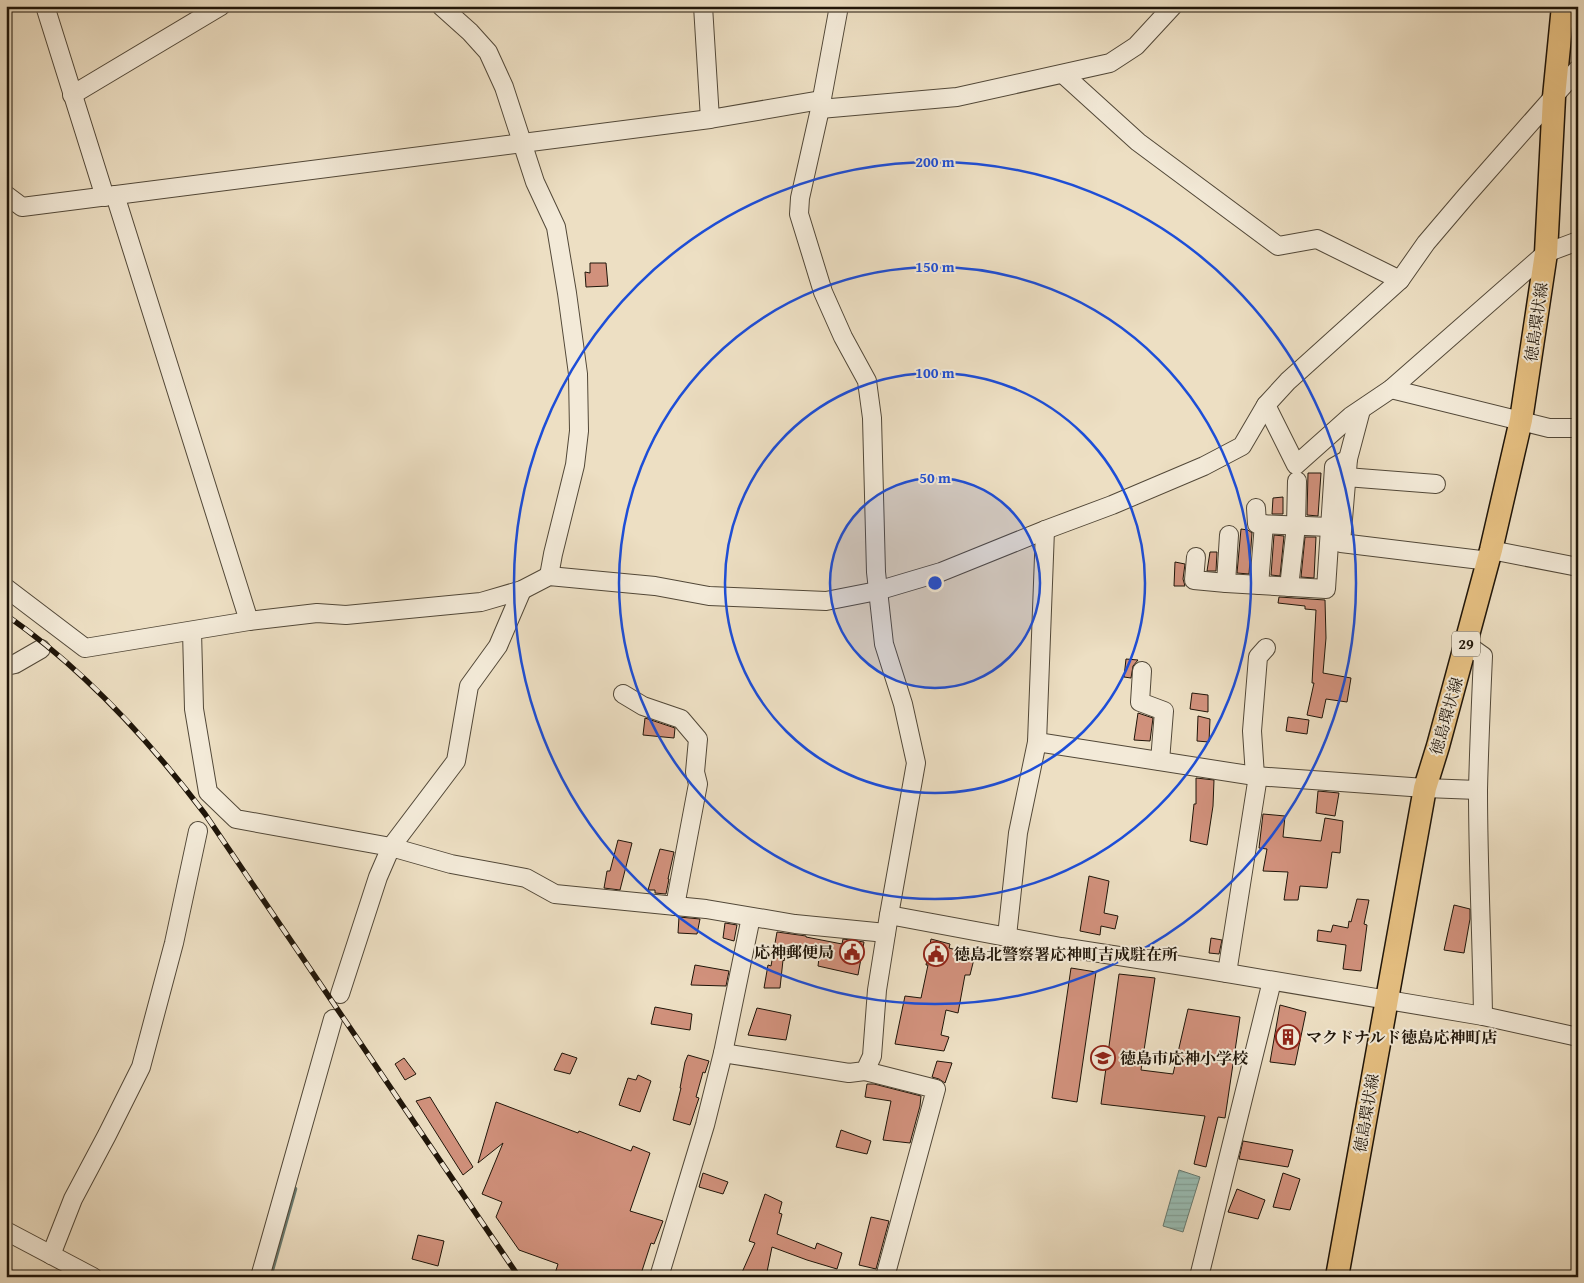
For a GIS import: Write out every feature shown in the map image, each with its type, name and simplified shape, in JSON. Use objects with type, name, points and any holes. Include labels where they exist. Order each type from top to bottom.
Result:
[{"type":"main road","name":"徳島環状線","points":[[1337,1277],[1425,788],[1490,556],[1521,420],[1546,253],[1554,97],[1562,6]]},
{"type":"street","points":[[45,6],[72,95],[110,196],[249,621]]},
{"type":"street","points":[[72,95],[221,6]]},
{"type":"street","points":[[441,6],[470,32],[488,52],[504,86],[534,182],[556,227],[578,374],[579,431],[575,466],[549,576]]},
{"type":"street","points":[[703,6],[710,119]]},
{"type":"street","points":[[839,6],[800,198],[799,214],[823,292],[843,337],[867,381],[872,418],[876,572],[884,644],[903,704],[916,763],[877,990],[872,1056],[866,1071]]},
{"type":"street","points":[[6,195],[22,207],[820,105],[957,97],[1110,63],[1136,46],[1173,6]]},
{"type":"street","points":[[6,588],[36,610],[49,638],[85,648],[249,621],[317,613],[346,615],[481,602],[522,590],[549,576],[655,586],[709,596],[826,600],[878,591],[941,572],[1112,505],[1187,473],[1242,446],[1266,405],[1288,382],[1400,280],[1426,243],[1454,209],[1578,69]]},
{"type":"street","points":[[1063,74],[1138,142],[1278,246],[1317,238],[1400,280]]},
{"type":"street","points":[[1266,405],[1296,465],[1351,416],[1391,389],[1546,253],[1578,241]]},
{"type":"street","points":[[1391,389],[1549,428],[1578,428]]},
{"type":"street","points":[[1361,410],[1348,459],[1340,543],[1490,556],[1578,567]]},
{"type":"street","points":[[1196,557],[1194,580],[1326,589],[1334,467],[1348,459]]},
{"type":"street","points":[[1346,477],[1436,484]]},
{"type":"street","points":[[1289,587],[1296,526],[1297,482]]},
{"type":"street","points":[[1256,508],[1257,524],[1330,527]]},
{"type":"street","points":[[1259,585],[1264,524]]},
{"type":"street","points":[[1007,936],[1018,833],[1037,742],[1045,530]]},
{"type":"street","points":[[1226,583],[1229,535]]},
{"type":"street","points":[[340,994],[378,877],[392,847],[456,761],[469,686],[498,646],[522,590]]},
{"type":"street","points":[[192,631],[194,709],[208,792],[236,819],[392,847],[451,864],[526,878],[555,894],[675,906],[795,924],[886,933]]},
{"type":"street","points":[[6,666],[15,664],[49,638]]},
{"type":"street","points":[[1466,644],[1483,656],[1478,790],[1483,1016]]},
{"type":"street","points":[[1227,973],[1256,776],[1252,732],[1258,657],[1266,648]]},
{"type":"street","points":[[1142,671],[1140,702],[1164,711],[1160,761]]},
{"type":"street","points":[[623,694],[643,706],[681,719],[698,739],[695,772],[698,784],[675,906]]},
{"type":"street","points":[[1037,742],[1256,776],[1478,790]]},
{"type":"street","points":[[51,1255],[73,1199],[141,1067],[174,942],[198,831]]},
{"type":"street","points":[[889,916],[1062,947],[1483,1016],[1578,1037]]},
{"type":"street","points":[[659,1277],[705,1125],[723,1053],[751,917]]},
{"type":"street","points":[[1199,1277],[1272,981]]},
{"type":"street","points":[[260,1277],[333,1019]]},
{"type":"street","points":[[723,1053],[849,1073],[866,1071],[936,1089],[884,1277]]},
{"type":"street","points":[[6,1231],[93,1277]]},
{"type":"water","points":[[1179,1170],[1200,1177],[1183,1232],[1163,1226]]},
{"type":"building","points":[[590,263],[606,263],[608,286],[586,287],[585,272],[590,273]]},
{"type":"building","points":[[1308,473],[1321,473],[1318,516],[1307,515]]},
{"type":"building","points":[[1283,497],[1283,514],[1272,514],[1273,498]]},
{"type":"building","points":[[1241,529],[1252,533],[1249,574],[1237,573]]},
{"type":"building","points":[[1274,535],[1284,536],[1280,576],[1271,575]]},
{"type":"building","points":[[1305,537],[1316,537],[1314,578],[1301,577]]},
{"type":"building","points":[[1210,552],[1217,552],[1216,571],[1207,571]]},
{"type":"building","points":[[1175,562],[1185,564],[1183,579],[1185,586],[1174,586]]},
{"type":"building","points":[[1279,597],[1325,600],[1326,638],[1323,673],[1351,678],[1347,702],[1326,699],[1322,718],[1307,715],[1314,683],[1312,683],[1316,610],[1305,609],[1305,606],[1278,603]]},
{"type":"building","points":[[1126,659],[1138,660],[1133,666],[1131,678],[1124,677]]},
{"type":"building","points":[[1192,693],[1208,695],[1208,712],[1190,709]]},
{"type":"building","points":[[1138,713],[1153,718],[1150,741],[1134,740]]},
{"type":"building","points":[[1198,716],[1210,719],[1209,742],[1197,741]]},
{"type":"building","points":[[1288,717],[1309,720],[1307,734],[1286,731]]},
{"type":"building","points":[[645,718],[675,728],[674,738],[643,735]]},
{"type":"building","points":[[1196,778],[1214,780],[1213,806],[1207,845],[1190,841],[1194,804],[1196,804]]},
{"type":"building","points":[[1318,791],[1339,793],[1335,816],[1316,813]]},
{"type":"building","points":[[1263,814],[1285,816],[1283,837],[1321,841],[1325,818],[1343,821],[1340,853],[1332,852],[1327,888],[1300,886],[1298,900],[1284,900],[1288,872],[1263,871],[1267,849],[1259,848]]},
{"type":"building","points":[[618,840],[632,843],[620,890],[604,888],[607,871],[610,871]]},
{"type":"building","points":[[660,849],[674,852],[666,894],[655,893],[655,890],[648,890]]},
{"type":"building","points":[[1089,876],[1109,881],[1104,913],[1118,916],[1115,929],[1101,926],[1100,935],[1080,931]]},
{"type":"building","points":[[1357,899],[1369,900],[1364,924],[1367,925],[1361,971],[1343,969],[1346,945],[1317,941],[1318,930],[1331,932],[1333,925],[1348,928]]},
{"type":"building","points":[[1454,905],[1470,909],[1464,953],[1444,950]]},
{"type":"building","points":[[679,917],[700,919],[697,934],[678,933]]},
{"type":"building","points":[[725,923],[737,925],[734,941],[723,938]]},
{"type":"building","points":[[777,932],[842,944],[843,939],[864,942],[858,975],[818,966],[819,958],[786,951],[783,960],[780,988],[764,988],[768,965],[771,966]]},
{"type":"building","points":[[1211,938],[1222,940],[1219,954],[1209,953]]},
{"type":"building","points":[[931,939],[950,944],[949,948],[975,955],[970,975],[965,975],[958,1013],[946,1010],[941,1035],[949,1037],[944,1051],[895,1044],[905,996],[921,998]]},
{"type":"building","points":[[695,965],[729,971],[726,986],[691,985]]},
{"type":"building","points":[[1071,968],[1096,972],[1077,1102],[1052,1098]]},
{"type":"building","points":[[1119,974],[1155,978],[1141,1070],[1173,1074],[1188,1009],[1240,1017],[1225,1118],[1218,1117],[1206,1167],[1194,1164],[1205,1116],[1101,1104]]},
{"type":"building","name":"マクドナルド徳島応神町店","points":[[1280,1005],[1306,1012],[1295,1065],[1270,1062]]},
{"type":"building","points":[[655,1007],[692,1014],[690,1030],[651,1024]]},
{"type":"building","points":[[757,1008],[791,1015],[786,1040],[748,1035]]},
{"type":"building","points":[[562,1053],[577,1058],[570,1074],[554,1070]]},
{"type":"building","points":[[688,1055],[709,1061],[705,1073],[703,1072],[696,1097],[699,1098],[690,1125],[673,1120]]},
{"type":"building","points":[[404,1058],[416,1074],[405,1080],[395,1064]]},
{"type":"building","points":[[937,1061],[952,1063],[945,1083],[932,1077]]},
{"type":"building","points":[[638,1075],[651,1081],[640,1112],[619,1105],[628,1078],[636,1080]]},
{"type":"building","points":[[867,1084],[874,1084],[921,1096],[910,1143],[883,1140],[891,1101],[865,1097]]},
{"type":"building","points":[[430,1097],[473,1167],[463,1175],[416,1101]]},
{"type":"building","points":[[496,1102],[631,1151],[633,1146],[650,1153],[630,1211],[663,1221],[654,1244],[651,1243],[640,1277],[554,1277],[558,1264],[519,1250],[496,1217],[502,1202],[482,1194],[503,1143],[478,1163]]},
{"type":"building","points":[[841,1130],[871,1141],[867,1154],[836,1147]]},
{"type":"building","points":[[1243,1141],[1293,1150],[1288,1167],[1239,1159]]},
{"type":"building","points":[[703,1173],[728,1182],[723,1194],[699,1187]]},
{"type":"building","points":[[1283,1173],[1300,1179],[1290,1210],[1273,1207]]},
{"type":"building","points":[[1237,1189],[1265,1200],[1258,1219],[1228,1212]]},
{"type":"building","points":[[765,1194],[782,1202],[779,1213],[782,1214],[777,1234],[815,1249],[817,1243],[842,1253],[837,1269],[772,1247],[766,1277],[740,1277],[755,1243],[749,1241]]},
{"type":"building","points":[[871,1217],[889,1221],[876,1269],[859,1265]]},
{"type":"building","points":[[418,1235],[444,1241],[438,1266],[412,1259]]},
{"type":"waterway","points":[[270,1277],[295,1189]]},
{"type":"railway","points":[[6,615],[62,658],[88,682],[138,732],[205,814],[519,1277]]},
{"type":"place","name":"応神郵便局","points":[[852,952]]},
{"type":"place","name":"徳島北警察署応神町吉成駐在所","points":[[936,954]]},
{"type":"place","name":"マクドナルド徳島応神町店","points":[[1288,1037]]},
{"type":"place","name":"徳島市応神小学校","points":[[1103,1058]]}]
